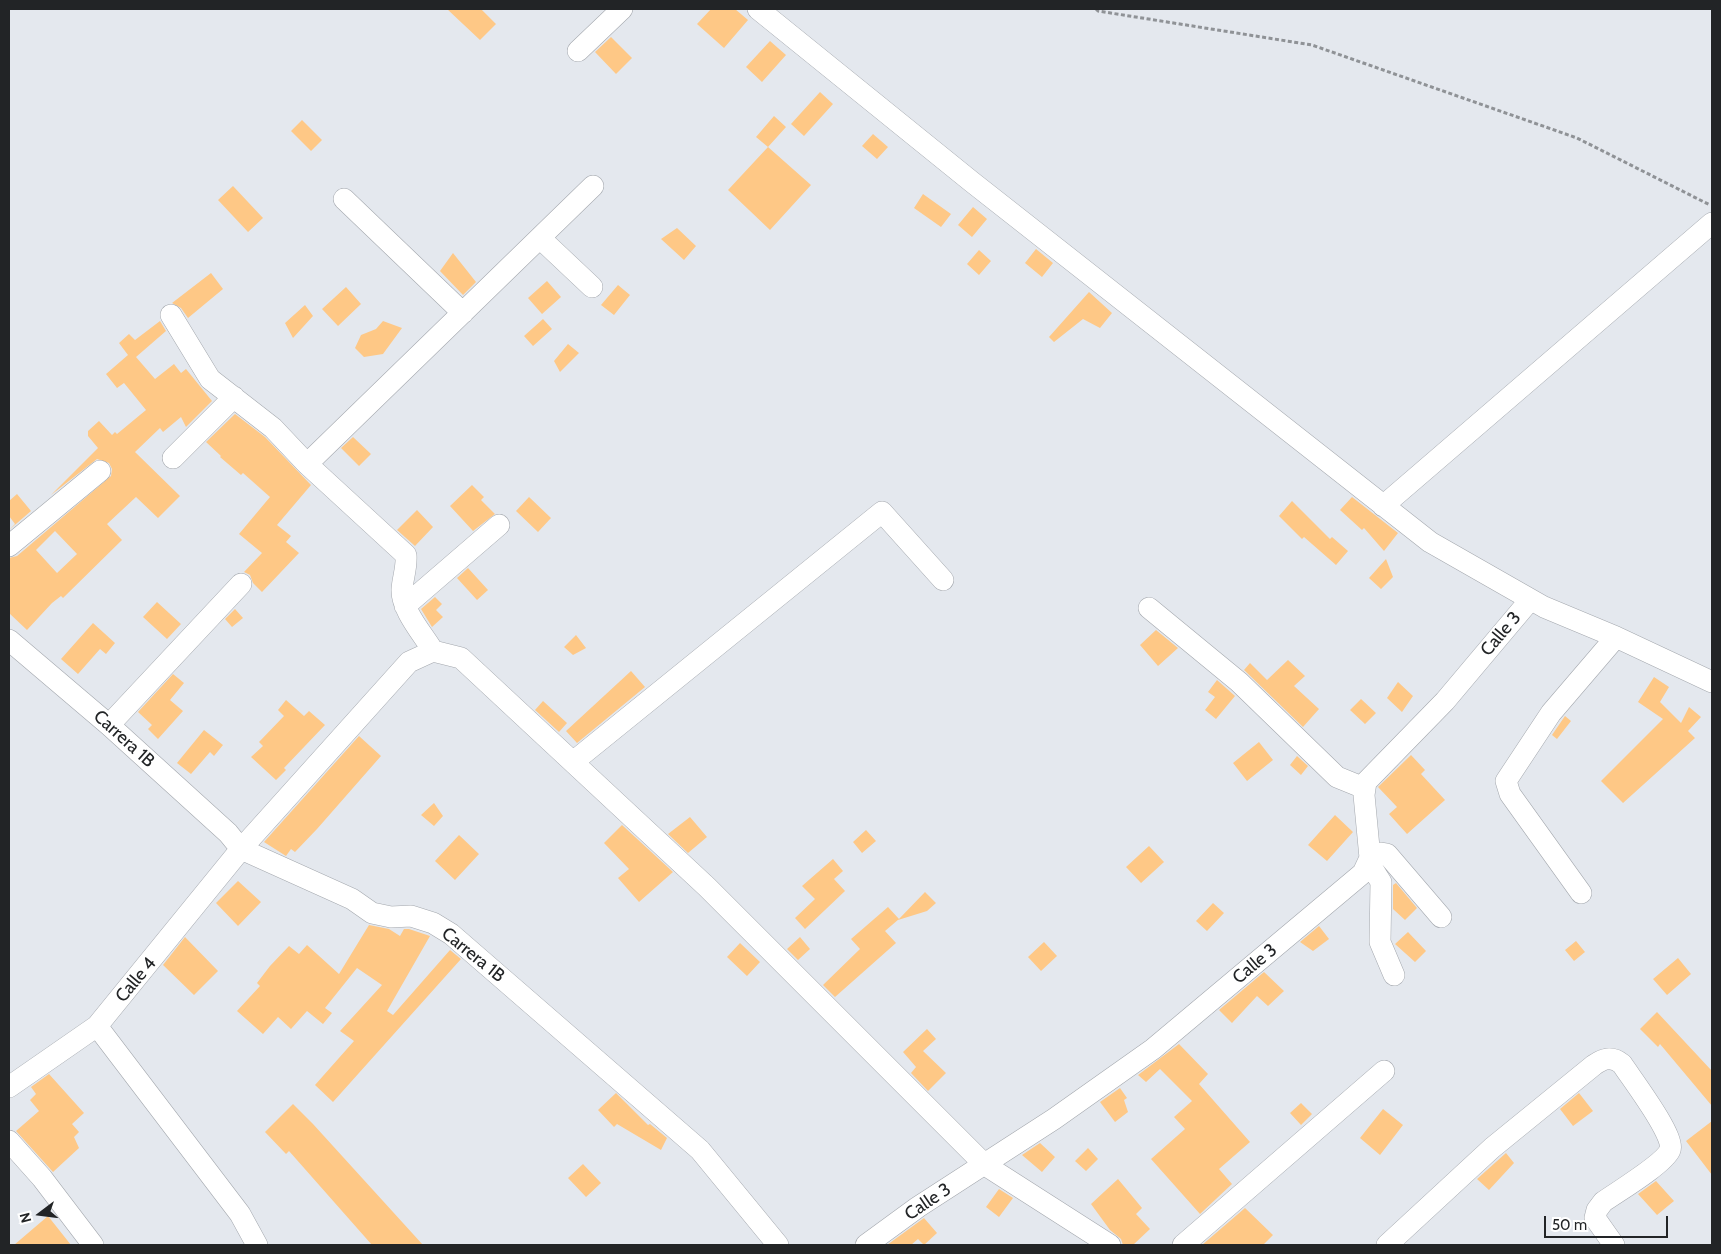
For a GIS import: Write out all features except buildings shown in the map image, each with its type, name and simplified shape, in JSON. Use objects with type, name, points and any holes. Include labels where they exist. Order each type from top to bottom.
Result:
[{"type":"street","points":[[578,52],[622,9]]},
{"type":"street","points":[[758,9],[972,182],[1430,542],[1530,600],[1616,637],[1712,682]]},
{"type":"street","points":[[307,464],[593,186]]},
{"type":"street","points":[[344,199],[463,313]]},
{"type":"street","points":[[1383,506],[1712,223]]},
{"type":"street","points":[[540,238],[592,287]]},
{"type":"street","points":[[172,316],[210,379],[273,428],[307,464],[406,555],[407,566],[402,590],[406,606],[433,651],[461,658],[707,887],[985,1165],[1110,1245]]},
{"type":"street","points":[[173,458],[234,398]]},
{"type":"street","points":[[9,546],[100,471]]},
{"type":"street","points":[[572,762],[882,512],[942,580]]},
{"type":"street","points":[[406,606],[499,525]]},
{"type":"street","points":[[109,725],[241,584]]},
{"type":"street","name":"Calle 3","points":[[1364,788],[1366,782],[1445,700],[1530,600]]},
{"type":"street","points":[[1149,608],[1239,682],[1337,777],[1364,788],[1370,860],[1382,882],[1380,942],[1394,974]]},
{"type":"street","points":[[1580,893],[1510,794],[1506,781],[1551,713],[1616,637]]},
{"type":"street","name":"Carrera 1B","points":[[9,640],[109,725],[228,834],[241,849],[352,899],[372,913],[391,917],[411,916],[433,923],[451,934],[700,1150],[778,1245]]},
{"type":"street","name":"Calle 4","points":[[9,1087],[97,1026],[241,849],[409,662],[433,651]]},
{"type":"street","points":[[1370,860],[1382,853],[1386,854],[1441,917]]},
{"type":"street","name":"Calle 3","points":[[866,1245],[918,1207],[985,1165],[1153,1049],[1363,872],[1370,860]]},
{"type":"street","points":[[97,1026],[240,1214],[257,1245]]},
{"type":"street","points":[[1387,1245],[1492,1148],[1602,1059],[1612,1058],[1622,1064],[1658,1120],[1670,1141],[1671,1150],[1662,1161],[1603,1202],[1597,1210],[1596,1218],[1614,1245]]},
{"type":"street","points":[[1182,1245],[1384,1071]]},
{"type":"street","points":[[9,1141],[42,1178],[92,1245]]},
{"type":"path","points":[[1096,9],[1098,11],[1312,44],[1577,138],[1712,206]]}]
